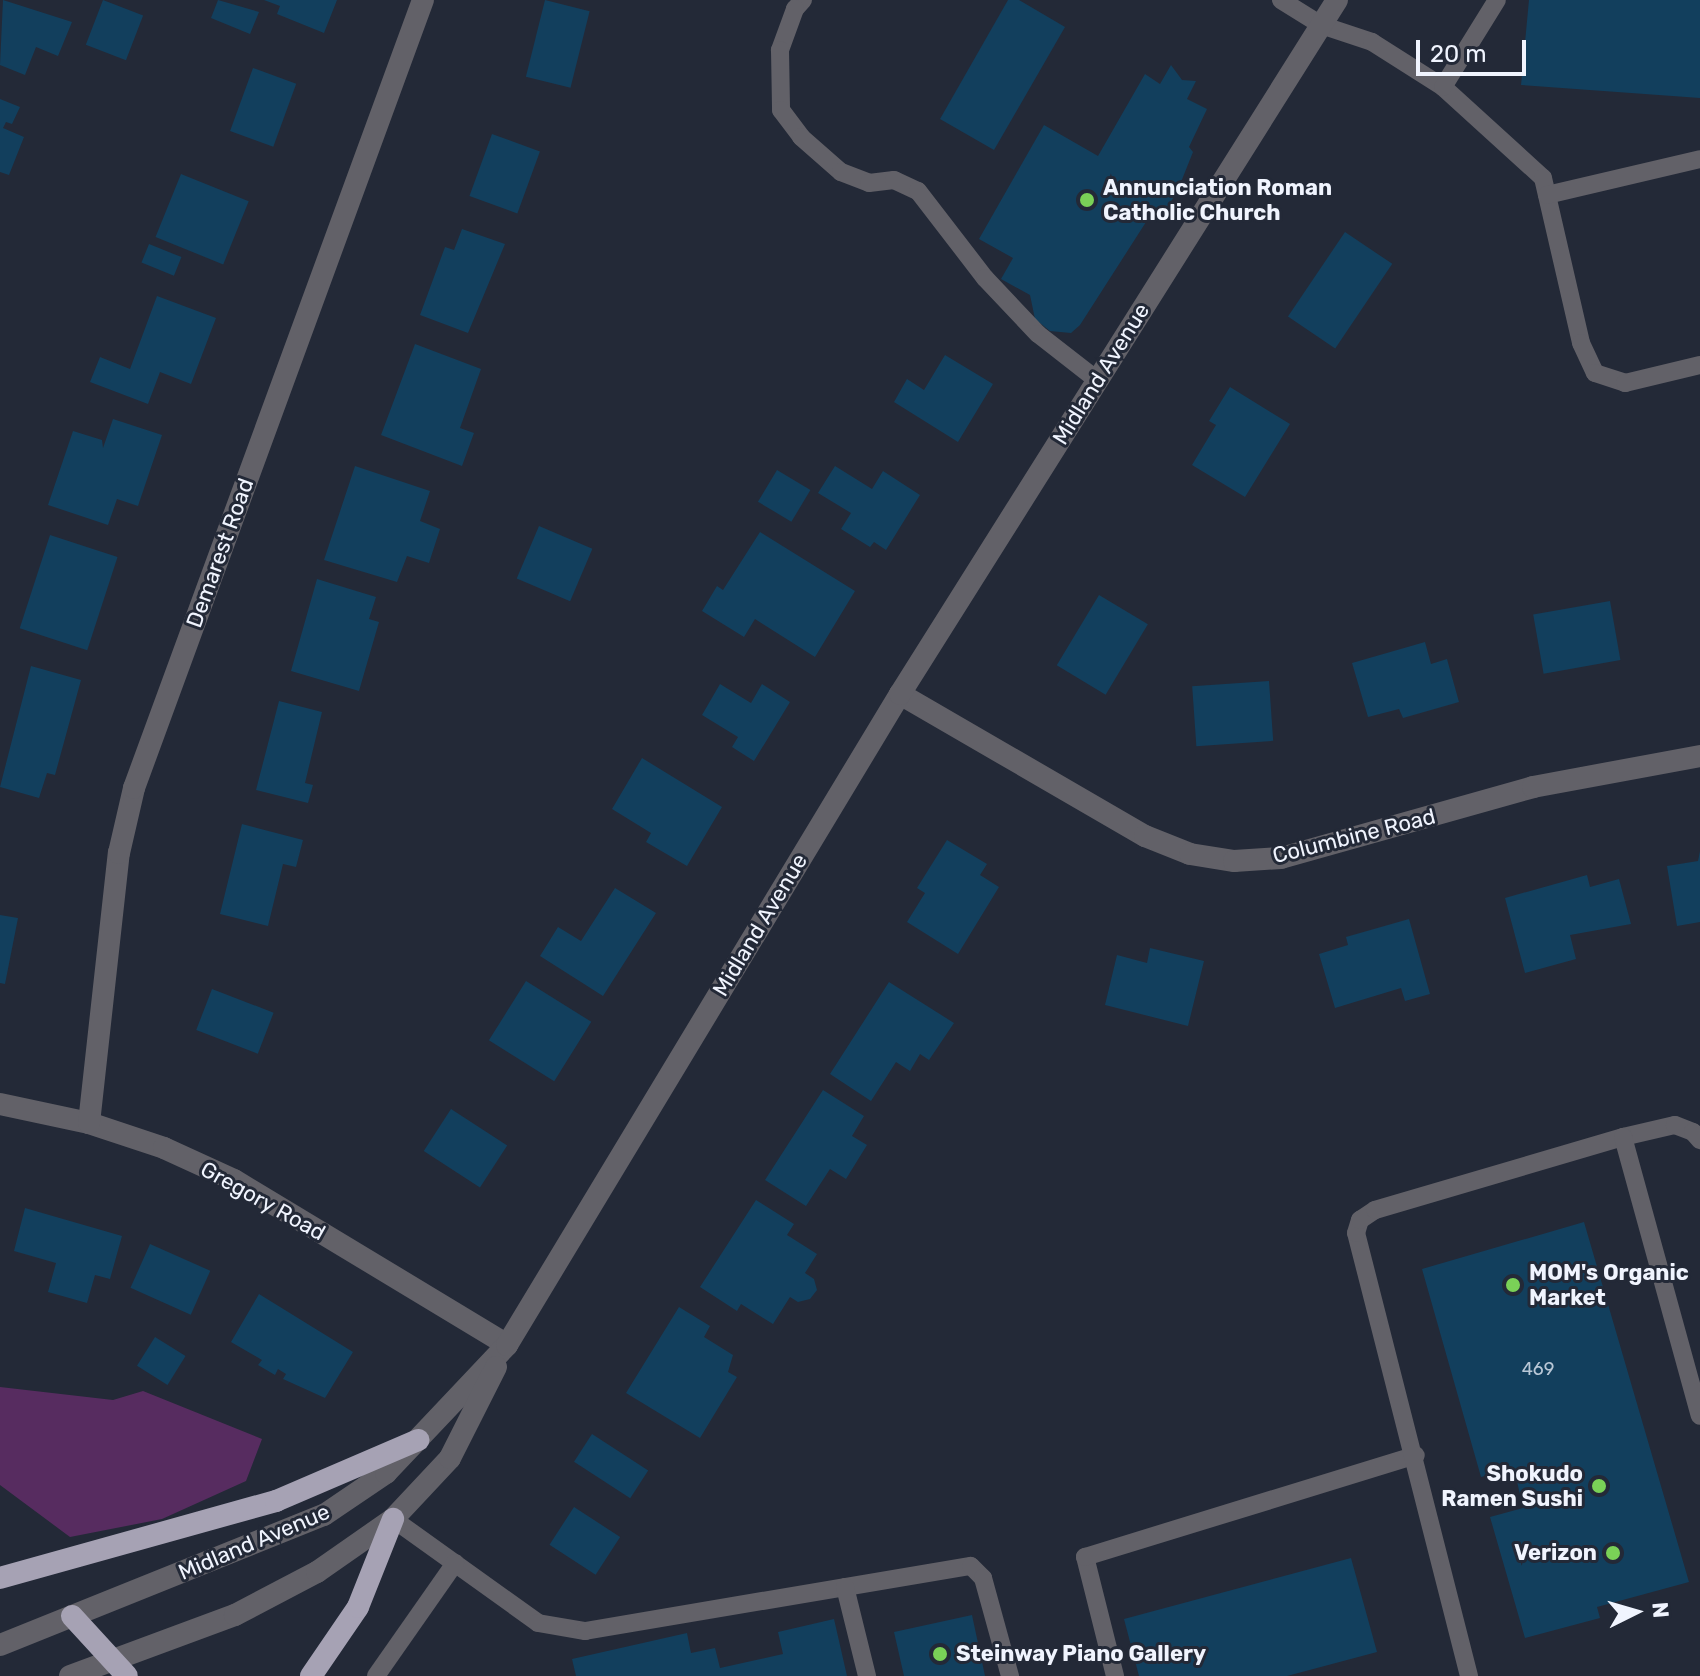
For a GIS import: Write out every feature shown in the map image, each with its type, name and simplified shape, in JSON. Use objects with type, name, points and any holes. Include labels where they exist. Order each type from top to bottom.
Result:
[{"type":"highway","points":[[0,1578],[276,1501],[418,1440]]},
{"type":"highway","points":[[311,1676],[358,1607],[393,1519]]},
{"type":"highway","points":[[72,1616],[119,1668]]},
{"type":"street","name":"Demarest Road","points":[[89,1123],[119,853],[134,788],[423,0]]},
{"type":"street","name":"Midland Avenue","points":[[0,1645],[324,1515],[386,1473],[507,1345],[900,694],[1337,0]]},
{"type":"street","name":"Columbine Road","points":[[900,694],[1145,836],[1190,854],[1234,861],[1281,858],[1533,787],[1700,756]]},
{"type":"street","name":"Gregory Road","points":[[0,1104],[89,1123],[164,1148],[234,1180],[507,1345]]},
{"type":"street","points":[[70,1676],[119,1668],[235,1615],[317,1572],[393,1519],[450,1458],[507,1345]]},
{"type":"lane","points":[[803,0],[795,9],[780,50],[781,110],[841,172],[869,183],[894,180],[918,191],[985,278],[1038,334],[1097,380]]},
{"type":"lane","points":[[1281,0],[1321,25],[1372,42],[1443,87],[1543,178],[1588,365],[1604,378],[1625,383],[1700,365]]},
{"type":"lane","points":[[1443,87],[1497,0]]},
{"type":"lane","points":[[1547,195],[1700,159]]},
{"type":"lane","points":[[1468,1676],[1416,1455],[1356,1233],[1360,1220],[1375,1210],[1623,1137],[1675,1125],[1693,1132],[1700,1140]]},
{"type":"lane","points":[[1623,1137],[1699,1412]]},
{"type":"lane","points":[[1115,1676],[1085,1557],[1416,1455]]},
{"type":"lane","points":[[393,1519],[538,1623],[585,1631],[971,1566],[983,1578],[1010,1676]]},
{"type":"lane","points":[[376,1676],[455,1563]]},
{"type":"lane","points":[[845,1587],[867,1676]]},
{"type":"shaded area","points":[[0,1387],[113,1400],[143,1391],[262,1439],[246,1481],[162,1519],[70,1537],[0,1485]]},
{"type":"building","points":[[3,0],[72,22],[58,56],[36,47],[25,75],[0,65]]},
{"type":"building","points":[[103,0],[143,15],[126,60],[86,45]]},
{"type":"building","points":[[218,0],[259,12],[250,34],[211,18]]},
{"type":"building","points":[[264,0],[337,0],[324,33],[277,14],[280,6]]},
{"type":"building","points":[[545,0],[590,11],[571,88],[526,77]]},
{"type":"building","points":[[1008,0],[1019,0],[1065,27],[994,150],[940,119]]},
{"type":"building","points":[[1529,0],[1700,0],[1700,98],[1521,85]]},
{"type":"building","name":"Annunciation Roman Catholic Church","points":[[1171,65],[1182,80],[1196,81],[1187,99],[1207,109],[1189,147],[1193,152],[1177,192],[1163,214],[1155,208],[1080,325],[1071,333],[1050,331],[1035,319],[1030,295],[1001,279],[1013,258],[979,239],[1044,125],[1098,156],[1145,74],[1160,84]]},
{"type":"building","points":[[253,68],[296,84],[273,147],[230,131]]},
{"type":"building","points":[[0,99],[20,107],[12,124],[6,122],[3,128],[24,137],[9,175],[0,172]]},
{"type":"building","points":[[492,134],[540,151],[517,213],[469,196]]},
{"type":"building","points":[[181,174],[249,201],[223,264],[156,237]]},
{"type":"building","points":[[462,229],[505,244],[468,333],[420,315],[445,247],[454,250]]},
{"type":"building","points":[[1345,232],[1392,264],[1335,348],[1288,317]]},
{"type":"building","points":[[149,244],[181,257],[174,276],[142,263]]},
{"type":"building","points":[[157,296],[216,318],[191,384],[160,372],[148,404],[90,382],[100,357],[130,369]]},
{"type":"building","points":[[415,344],[481,369],[460,428],[474,433],[462,466],[381,435]]},
{"type":"building","points":[[945,355],[993,384],[958,442],[894,402],[907,379],[924,390]]},
{"type":"building","points":[[1230,387],[1290,424],[1245,497],[1192,465],[1216,425],[1209,421]]},
{"type":"building","points":[[113,419],[162,435],[138,506],[117,499],[108,525],[48,505],[73,431],[102,440],[103,448]]},
{"type":"building","points":[[355,466],[430,491],[420,521],[440,529],[429,563],[407,556],[397,582],[324,560]]},
{"type":"building","points":[[835,466],[872,489],[883,471],[920,495],[886,550],[874,542],[870,547],[841,529],[851,513],[818,493]]},
{"type":"building","points":[[777,470],[810,490],[791,522],[758,502]]},
{"type":"building","points":[[539,526],[592,549],[570,601],[517,578]]},
{"type":"building","points":[[760,532],[855,591],[815,657],[755,619],[744,637],[702,611],[717,586],[723,590]]},
{"type":"building","points":[[50,535],[118,557],[87,650],[20,628]]},
{"type":"building","points":[[317,579],[376,597],[369,619],[379,622],[359,691],[291,671]]},
{"type":"building","points":[[1099,595],[1148,624],[1106,695],[1057,665]]},
{"type":"building","points":[[1610,601],[1620,660],[1544,674],[1533,615]]},
{"type":"building","points":[[1425,642],[1431,664],[1447,659],[1459,702],[1403,718],[1399,709],[1368,717],[1352,663]]},
{"type":"building","points":[[31,666],[81,680],[55,775],[47,773],[39,798],[0,787]]},
{"type":"building","points":[[1269,681],[1273,741],[1196,746],[1192,686]]},
{"type":"building","points":[[720,684],[751,703],[762,684],[790,702],[754,761],[732,747],[738,737],[702,715]]},
{"type":"building","points":[[279,701],[322,712],[305,783],[313,785],[308,803],[256,790]]},
{"type":"building","points":[[642,758],[722,807],[687,866],[646,842],[651,833],[612,809]]},
{"type":"building","points":[[242,824],[303,840],[296,867],[283,864],[268,926],[220,914]]},
{"type":"building","points":[[947,840],[987,864],[980,875],[999,887],[958,954],[907,922],[925,893],[917,888]]},
{"type":"building","points":[[1700,851],[1700,922],[1677,926],[1667,866],[1698,861]]},
{"type":"building","points":[[1587,875],[1590,887],[1619,879],[1631,924],[1570,935],[1576,959],[1525,973],[1505,898]]},
{"type":"building","points":[[615,888],[656,913],[603,996],[540,956],[558,927],[581,941]]},
{"type":"building","points":[[0,915],[18,918],[5,984],[0,983]]},
{"type":"building","points":[[1409,919],[1430,994],[1405,1001],[1401,988],[1335,1008],[1319,954],[1348,945],[1346,937]]},
{"type":"building","points":[[1150,948],[1204,961],[1188,1026],[1105,1005],[1117,955],[1147,963]]},
{"type":"building","points":[[526,981],[591,1022],[554,1081],[489,1040]]},
{"type":"building","points":[[889,982],[954,1023],[929,1060],[920,1054],[910,1071],[896,1062],[871,1101],[830,1074]]},
{"type":"building","points":[[212,989],[274,1013],[258,1054],[196,1030]]},
{"type":"building","points":[[823,1090],[864,1116],[852,1136],[867,1145],[846,1179],[830,1169],[806,1206],[765,1180]]},
{"type":"building","points":[[451,1109],[507,1145],[480,1187],[424,1151]]},
{"type":"building","points":[[756,1200],[794,1224],[787,1235],[817,1254],[805,1273],[814,1279],[817,1290],[810,1299],[798,1302],[790,1297],[773,1324],[741,1304],[737,1311],[700,1287]]},
{"type":"building","points":[[25,1208],[122,1236],[110,1279],[95,1275],[87,1303],[48,1292],[56,1263],[14,1251]]},
{"type":"building","points":[[1584,1222],[1689,1582],[1597,1607],[1600,1618],[1525,1638],[1490,1517],[1523,1508],[1514,1468],[1481,1477],[1422,1269]]},
{"type":"building","points":[[150,1244],[210,1271],[191,1315],[130,1288]]},
{"type":"building","points":[[259,1294],[353,1352],[325,1398],[283,1379],[286,1374],[278,1369],[275,1375],[258,1365],[262,1360],[231,1342]]},
{"type":"building","points":[[679,1307],[710,1326],[704,1337],[733,1355],[728,1372],[737,1377],[700,1438],[626,1393]]},
{"type":"building","points":[[155,1337],[186,1356],[168,1385],[137,1366]]},
{"type":"building","points":[[592,1434],[648,1470],[630,1498],[574,1462]]},
{"type":"building","points":[[574,1507],[620,1537],[596,1575],[549,1545]]},
{"type":"building","points":[[1351,1558],[1377,1652],[1287,1676],[1139,1676],[1124,1619]]},
{"type":"building","name":"Steinway Piano Gallery","points":[[972,1615],[985,1676],[904,1676],[894,1632]]},
{"type":"building","points":[[834,1619],[847,1676],[576,1676],[572,1659],[687,1633],[691,1653],[715,1648],[720,1668],[783,1654],[778,1632]]},
{"type":"place","name":"Annunciation Roman Catholic Church","points":[[1087,200]]},
{"type":"place","name":"MOM's Organic Market","points":[[1513,1285]]},
{"type":"place","name":"Shokudo Ramen Sushi","points":[[1599,1486]]},
{"type":"place","name":"Verizon","points":[[1613,1553]]},
{"type":"place","name":"Steinway Piano Gallery","points":[[940,1654]]}]
